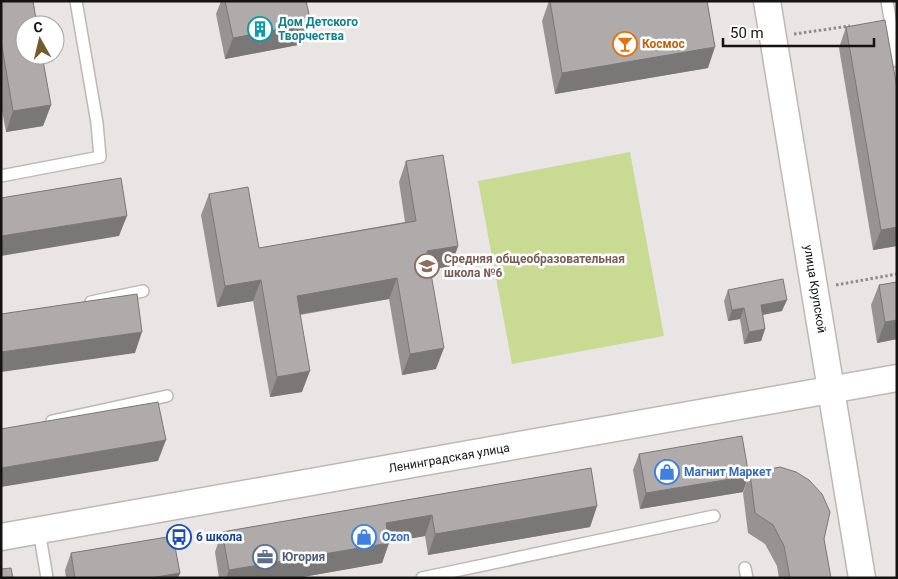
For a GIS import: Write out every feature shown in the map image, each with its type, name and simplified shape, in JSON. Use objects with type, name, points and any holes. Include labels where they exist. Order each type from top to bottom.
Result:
[{"type":"street","name":"улица Крупской","points":[[767,1],[816,289],[862,578]]},
{"type":"street","name":"Ленинградская улица","points":[[1,537],[897,378]]},
{"type":"lane","points":[[1,176],[100,157],[97,123],[76,1]]},
{"type":"lane","points":[[886,1],[897,60]]},
{"type":"lane","points":[[77,305],[143,292]]},
{"type":"lane","points":[[40,424],[167,396]]},
{"type":"lane","points":[[422,578],[714,516]]},
{"type":"lane","points":[[39,530],[47,578]]},
{"type":"path","points":[[774,37],[851,26]]},
{"type":"path","points":[[816,289],[897,274]]},
{"type":"green space","points":[[630,152],[664,336],[512,364],[478,181]]},
{"type":"building","points":[[1,1],[33,1],[35,15],[15,15],[15,65],[44,65],[51,105],[13,111],[1,41]]},
{"type":"building","points":[[225,1],[306,1],[311,23],[233,38]]},
{"type":"building","name":"Космос","points":[[550,1],[707,1],[715,47],[562,73]]},
{"type":"building","points":[[885,20],[897,88],[897,227],[881,230],[846,27]]},
{"type":"building","points":[[443,155],[458,246],[427,251],[444,348],[410,354],[397,278],[297,296],[310,371],[277,377],[261,280],[225,286],[209,194],[248,187],[259,248],[416,221],[406,161]]},
{"type":"building","points":[[121,178],[127,216],[1,236],[1,198]]},
{"type":"building","points":[[783,279],[787,300],[761,305],[765,329],[749,332],[744,308],[732,310],[728,290]]},
{"type":"building","points":[[897,282],[897,320],[885,322],[879,285]]},
{"type":"building","points":[[137,294],[142,332],[1,352],[1,314]]},
{"type":"building","points":[[158,402],[166,440],[1,468],[1,429]]},
{"type":"building","points":[[742,436],[749,476],[646,493],[639,454]]},
{"type":"building","points":[[780,467],[796,472],[809,480],[822,494],[830,512],[824,539],[831,578],[790,578],[784,546],[773,525],[755,513],[750,473]]},
{"type":"building","points":[[591,468],[597,506],[435,534],[432,515],[386,523],[389,543],[229,570],[222,532]]},
{"type":"building","points":[[173,536],[180,573],[151,578],[75,578],[71,553]]},
{"type":"building","points":[[11,568],[13,578],[1,578],[1,569]]},
{"type":"place","name":"Дом Детского Творчества","points":[[260,29]]},
{"type":"place","name":"Космос","points":[[625,44]]},
{"type":"place","name":"Средняя общеобразовательная школа №6","points":[[427,266]]},
{"type":"place","name":"Магнит Маркет","points":[[667,472]]},
{"type":"place","name":"6 школа","points":[[179,537]]},
{"type":"place","name":"Ozon","points":[[364,537]]},
{"type":"place","name":"Югория","points":[[265,557]]}]
